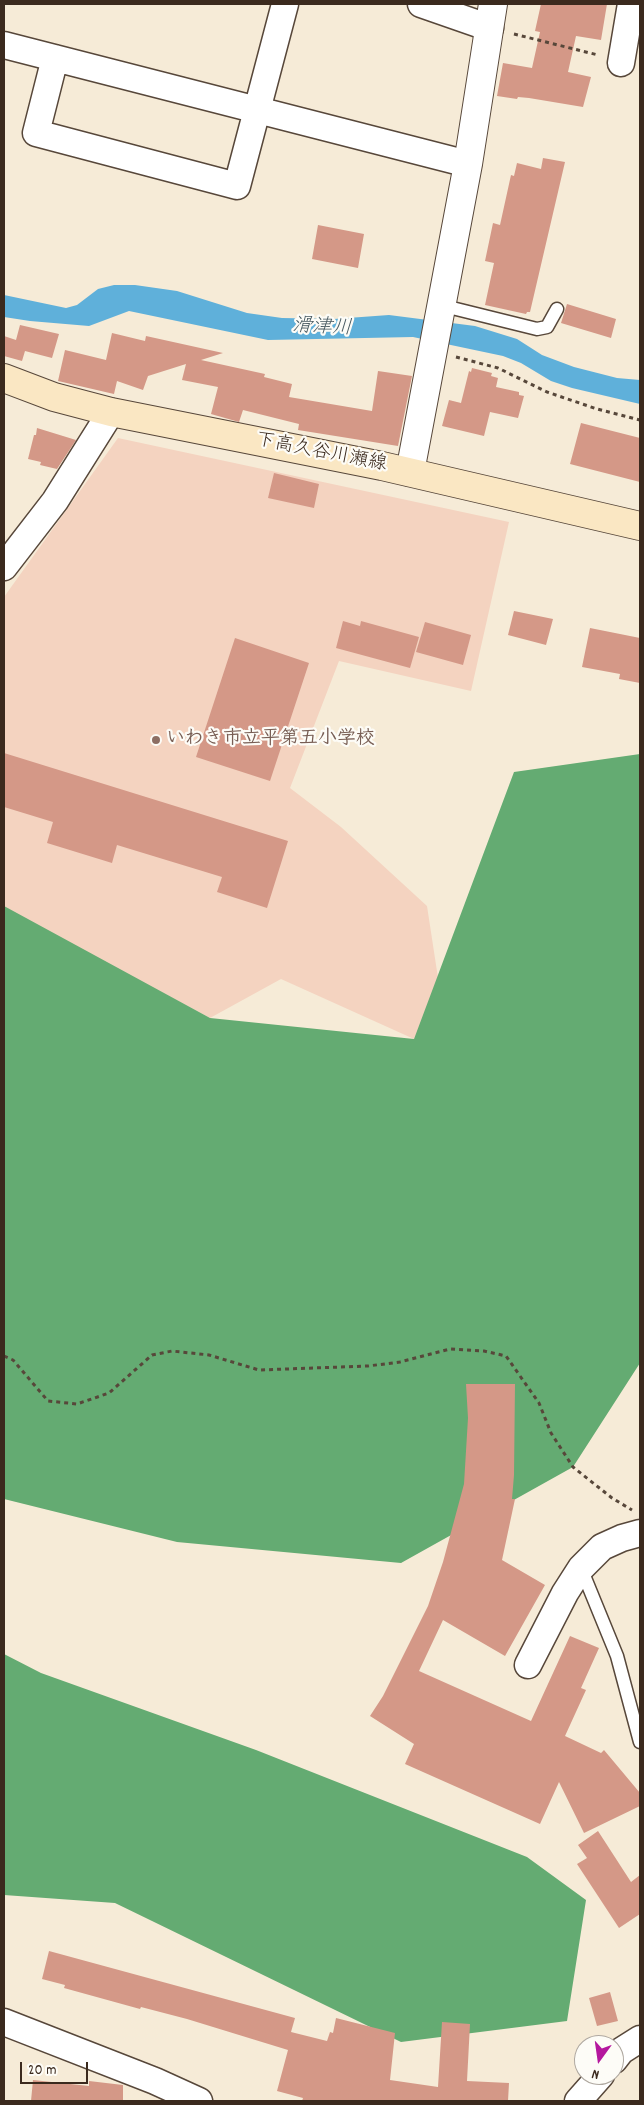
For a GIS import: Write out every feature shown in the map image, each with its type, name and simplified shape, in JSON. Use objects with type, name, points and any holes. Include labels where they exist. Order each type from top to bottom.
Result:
[{"type":"main road","name":"下高久谷川瀬線","points":[[4,378],[54,397],[111,412],[410,472],[640,526]]},
{"type":"street","points":[[55,58],[36,133],[237,186],[285,4]]},
{"type":"street","points":[[410,472],[468,164],[491,16],[421,4]]},
{"type":"street","points":[[621,64],[631,4]]},
{"type":"street","points":[[4,45],[468,164]]},
{"type":"street","points":[[4,567],[55,501],[111,412]]},
{"type":"street","points":[[528,1665],[565,1593],[582,1568],[602,1547],[622,1538],[638,1522]]},
{"type":"street","points":[[4,2022],[155,2081],[199,2101]]},
{"type":"street","points":[[624,2050],[640,2039]]},
{"type":"street","points":[[578,2101],[592,2085]]},
{"type":"lane","points":[[440,307],[538,329],[547,326],[558,309]]},
{"type":"lane","points":[[582,1568],[617,1656],[640,1742]]},
{"type":"path","points":[[491,16],[621,64]]},
{"type":"path","points":[[432,350],[498,368],[547,392],[597,409],[640,420]]},
{"type":"path","points":[[4,1356],[13,1360],[48,1401],[77,1404],[109,1393],[152,1355],[172,1350],[209,1355],[258,1370],[368,1366],[400,1362],[450,1349],[484,1351],[506,1356],[539,1403],[551,1434],[574,1467],[638,1522]]},
{"type":"shaded area","name":"いわき市立平第五小学校","points":[[118,438],[509,522],[471,691],[339,661],[290,788],[341,827],[427,906],[440,991],[414,1039],[281,979],[210,1018],[4,909],[4,597]]},
{"type":"green space","points":[[640,754],[640,1363],[573,1467],[401,1563],[177,1542],[4,1499],[4,906],[210,1018],[414,1039],[514,772]]},
{"type":"green space","points":[[4,1654],[41,1673],[256,1750],[527,1857],[586,1900],[567,2021],[401,2042],[115,1903],[4,1895]]},
{"type":"water","name":"滑津川","points":[[114,285],[135,285],[177,291],[247,313],[282,318],[334,319],[389,315],[475,326],[517,339],[542,355],[574,367],[617,378],[640,380],[640,404],[572,388],[551,381],[521,363],[503,356],[413,337],[268,340],[129,311],[89,326],[4,317],[4,295],[66,308],[77,305],[98,289]]},
{"type":"building","points":[[541,4],[607,4],[601,40],[576,36],[568,72],[591,77],[583,107],[529,98],[518,97],[517,99],[497,96],[503,63],[532,68],[540,32],[535,31]]},
{"type":"building","points":[[543,158],[565,162],[530,312],[526,314],[485,305],[494,263],[485,261],[493,223],[500,225],[511,175],[514,176],[517,163],[541,169]]},
{"type":"building","points":[[318,225],[364,234],[358,268],[312,259]]},
{"type":"building","points":[[567,304],[616,319],[611,338],[561,323]]},
{"type":"building","points":[[20,325],[59,334],[52,358],[25,351],[22,361],[4,356],[4,336],[16,340]]},
{"type":"building","points":[[112,333],[145,341],[146,336],[223,353],[201,360],[265,374],[264,377],[292,384],[289,397],[372,411],[378,371],[412,376],[398,446],[298,430],[299,424],[243,410],[239,422],[211,414],[218,387],[182,380],[186,364],[148,376],[143,390],[117,381],[114,394],[58,381],[65,350],[106,360]]},
{"type":"building","points":[[472,368],[492,373],[491,376],[498,378],[496,387],[519,392],[519,395],[524,396],[518,418],[490,412],[484,436],[442,426],[449,400],[461,403],[469,371],[471,372]]},
{"type":"building","points":[[581,423],[640,438],[640,482],[570,464]]},
{"type":"building","points":[[37,428],[76,440],[57,469],[40,465],[41,462],[28,459]]},
{"type":"building","points":[[274,473],[319,484],[314,508],[268,498]]},
{"type":"building","points":[[514,611],[553,619],[546,645],[508,635]]},
{"type":"building","points":[[343,621],[360,626],[361,621],[419,637],[410,668],[336,648]]},
{"type":"building","points":[[425,622],[471,635],[463,665],[416,652]]},
{"type":"building","points":[[590,628],[640,638],[640,683],[619,679],[620,674],[582,667]]},
{"type":"building","points":[[235,638],[309,663],[270,781],[196,757]]},
{"type":"building","points":[[4,753],[288,841],[267,908],[217,892],[222,877],[117,845],[112,863],[47,843],[53,822],[4,807]]},
{"type":"building","points":[[466,1384],[515,1384],[512,1499],[515,1499],[502,1560],[545,1585],[505,1656],[443,1620],[419,1671],[531,1721],[570,1636],[599,1648],[581,1688],[586,1690],[565,1736],[601,1753],[604,1750],[640,1793],[640,1806],[584,1833],[559,1782],[540,1824],[405,1764],[414,1744],[370,1716],[383,1696],[428,1606],[443,1562],[464,1484],[468,1418]]},
{"type":"building","points":[[598,1831],[631,1882],[640,1875],[640,1914],[619,1928],[577,1864],[587,1858],[578,1845]]},
{"type":"building","points":[[49,1951],[295,2018],[291,2032],[327,2041],[330,2032],[333,2033],[336,2018],[395,2033],[390,2080],[438,2087],[442,2022],[470,2024],[467,2081],[509,2083],[508,2101],[302,2101],[303,2098],[277,2091],[288,2050],[187,2019],[141,2007],[140,2009],[64,1988],[65,1985],[42,1979]]},
{"type":"building","points":[[610,1992],[618,2021],[597,2026],[589,1998]]},
{"type":"building","points":[[33,2080],[89,2086],[89,2081],[123,2085],[123,2101],[31,2101]]},
{"type":"place","name":"いわき市立平第五小学校","points":[[156,740]]}]
